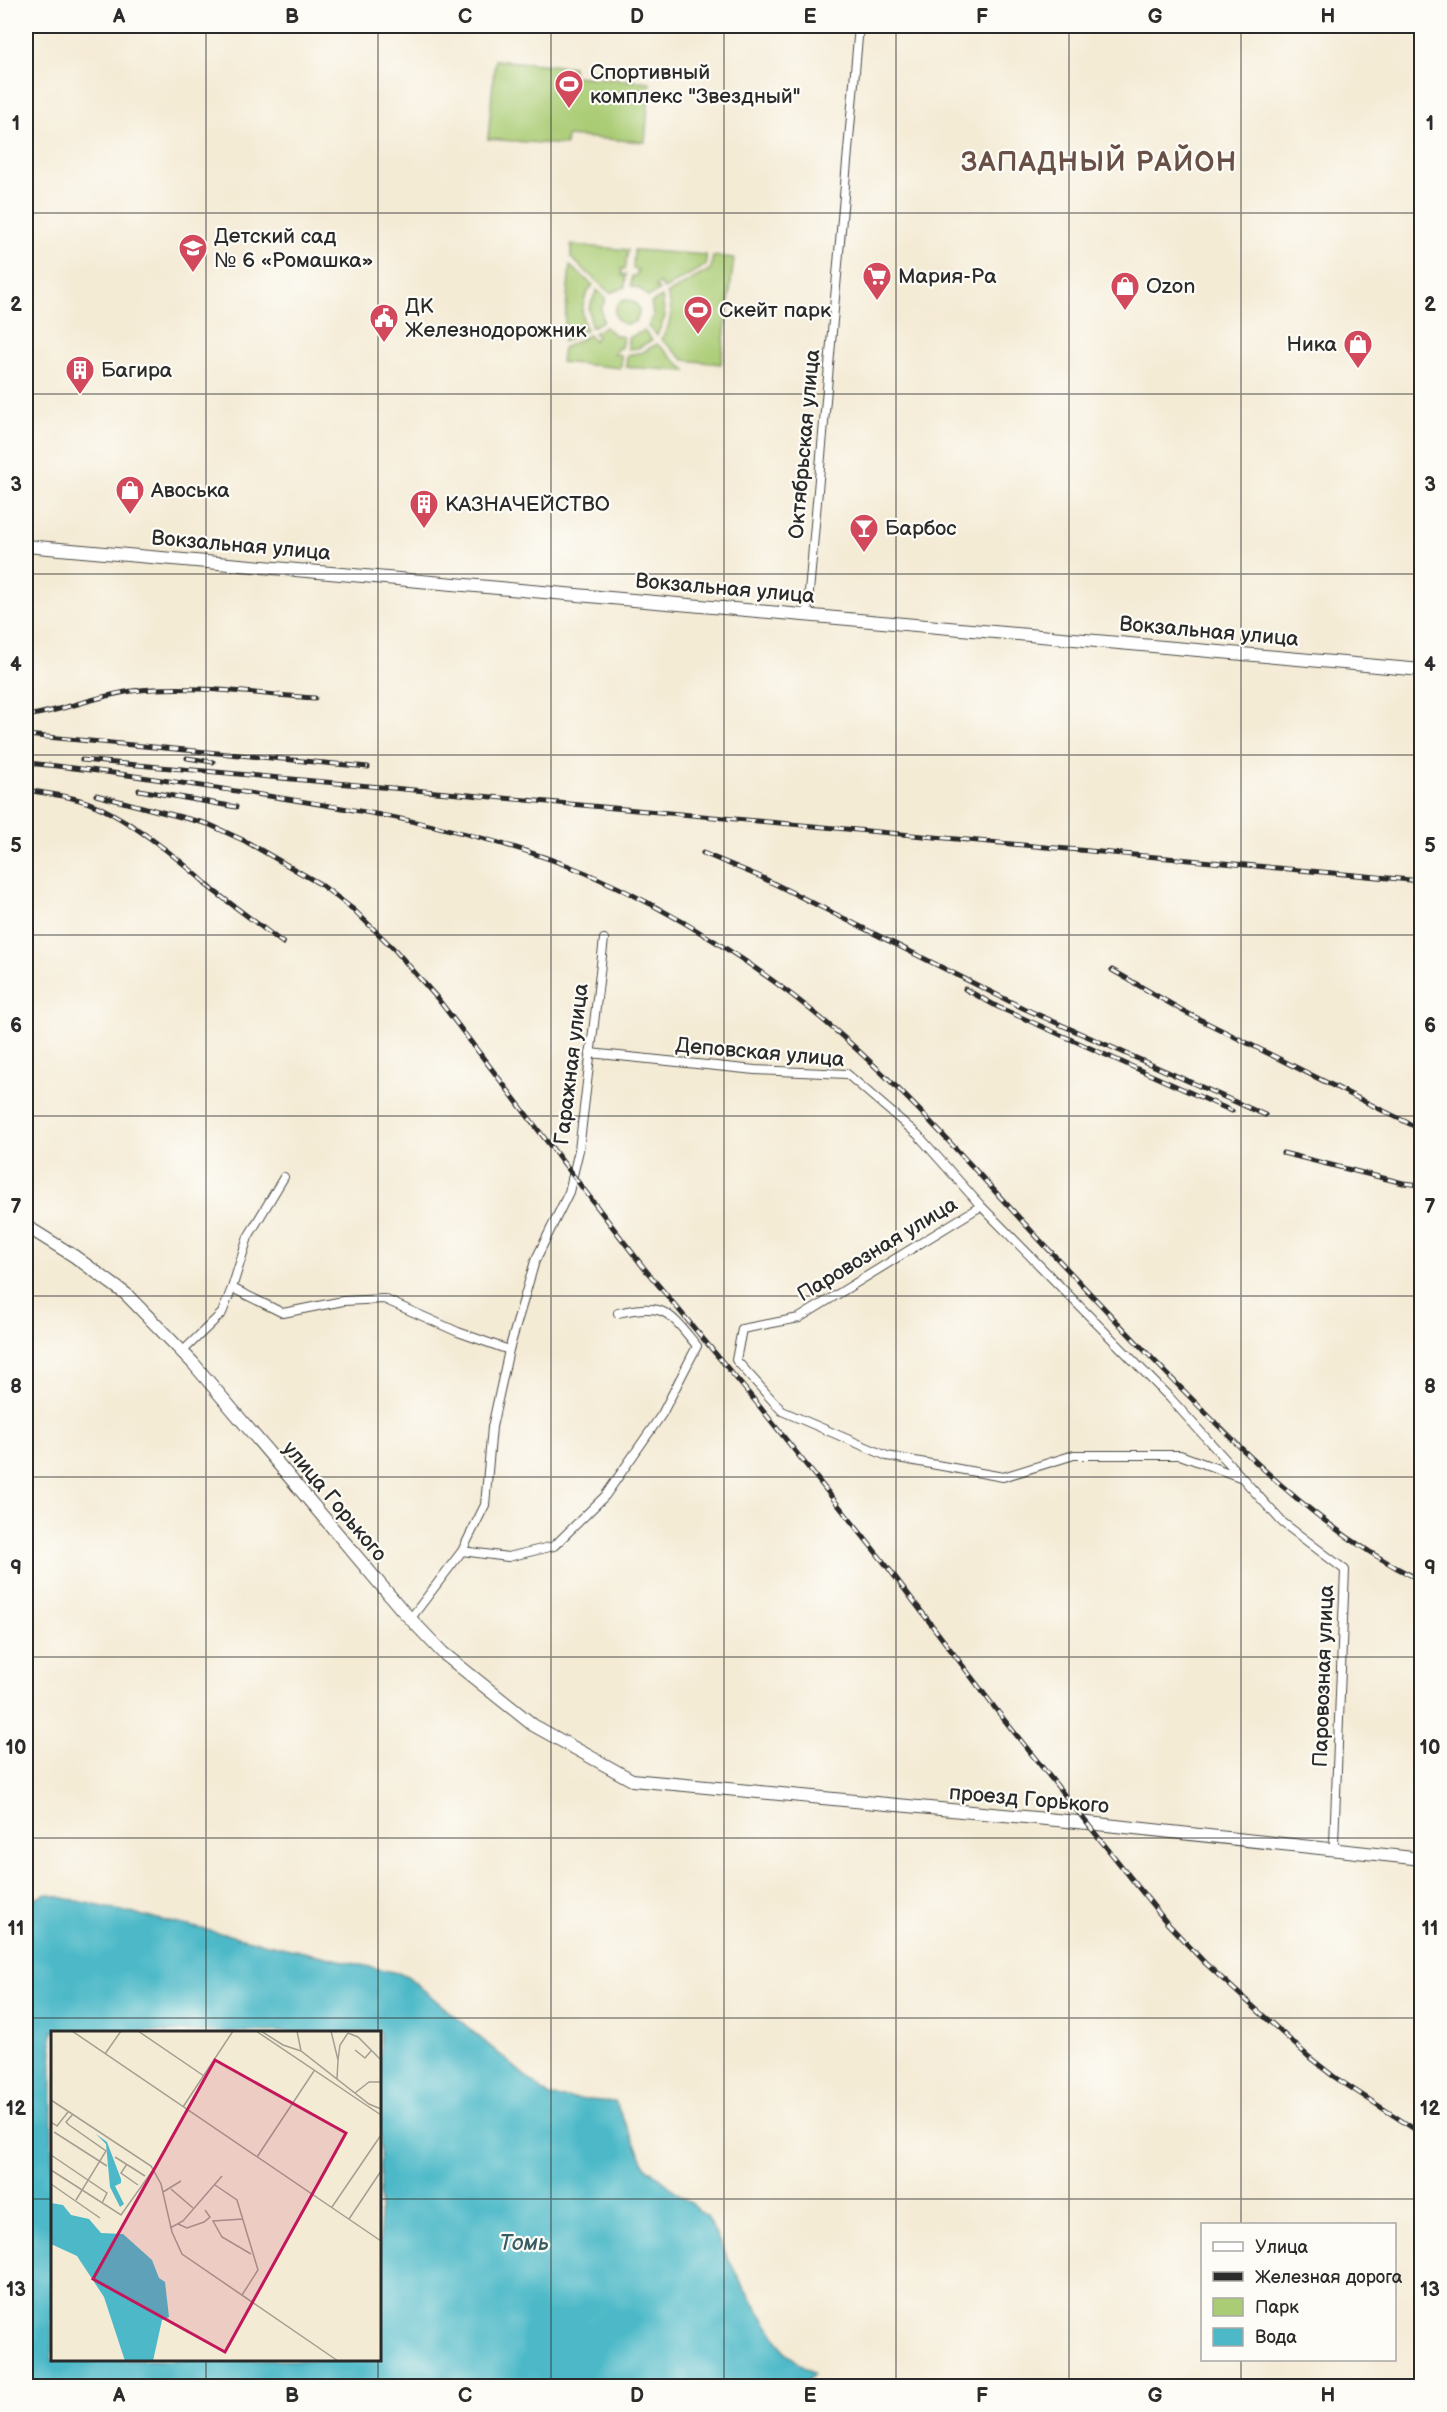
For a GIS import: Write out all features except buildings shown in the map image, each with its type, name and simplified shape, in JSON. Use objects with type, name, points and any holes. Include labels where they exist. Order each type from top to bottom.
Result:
[{"type":"main road","name":"Вокзальная улица","points":[[26,546],[1422,670]]},
{"type":"main road","name":"улица Горького","points":[[26,1226],[74,1256],[126,1294],[182,1352],[443,1653],[533,1725],[632,1780]]},
{"type":"main road","name":"проезд Горького","points":[[632,1780],[1088,1823],[1422,1858]]},
{"type":"street","name":"Октябрьская улица","points":[[807,615],[859,26]]},
{"type":"street","name":"Гаражная улица","points":[[508,1350],[535,1261],[570,1192],[579,1150],[603,939]]},
{"type":"street","name":"Деповская улица","points":[[590,1053],[755,1070],[847,1074],[918,1135],[981,1206]]},
{"type":"street","points":[[182,1352],[222,1313],[248,1237],[284,1177]]},
{"type":"street","name":"Паровозная улица","points":[[1242,1478],[1180,1455],[1074,1455],[1004,1477],[887,1456],[782,1411],[736,1360],[742,1329],[799,1318],[981,1206],[1170,1398],[1282,1522],[1345,1570],[1334,1843],[1331,1850]]},
{"type":"street","points":[[232,1288],[283,1313],[343,1301],[384,1299],[458,1332],[508,1350],[492,1427],[485,1506],[462,1551],[411,1618]]},
{"type":"street","points":[[462,1551],[508,1557],[554,1546],[605,1496],[662,1414],[697,1346],[670,1314],[643,1307],[618,1313]]},
{"type":"green space","name":"Спортивный комплекс \"Звездный\"","points":[[495,60],[573,67],[573,76],[650,82],[645,142],[567,136],[566,145],[488,139]]},
{"type":"green space","points":[[571,245],[628,250],[625,269],[621,269],[623,276],[626,274],[625,287],[610,293],[571,258]]},
{"type":"green space","points":[[634,250],[706,255],[706,265],[664,289],[659,283],[656,286],[659,291],[648,297],[640,289],[631,286],[632,276],[636,276],[638,270],[633,269]]},
{"type":"green space","points":[[713,256],[734,258],[721,364],[684,360],[661,339],[670,317],[667,294],[711,269]]},
{"type":"green space","points":[[570,266],[593,285],[586,295],[583,307],[586,330],[563,342]]},
{"type":"green space","points":[[597,290],[606,298],[601,309],[603,321],[591,327],[589,308]]},
{"type":"green space","points":[[662,297],[665,317],[657,335],[648,327],[653,316],[651,303]]},
{"type":"green space","points":[[627,300],[636,303],[639,312],[636,321],[627,324],[618,321],[615,312],[618,303]]},
{"type":"green space","points":[[605,327],[615,335],[623,337],[621,348],[618,348],[614,354],[621,355],[621,368],[561,362],[563,348],[589,335],[594,341],[597,336],[594,333]]},
{"type":"green space","points":[[644,331],[652,340],[638,348],[628,349],[628,338]]},
{"type":"green space","points":[[657,344],[687,371],[626,367],[627,355],[643,352]]},
{"type":"water","name":"Томь","points":[[46,1894],[406,1975],[550,2097],[615,2102],[646,2167],[706,2216],[741,2283],[786,2353],[814,2374],[804,2386],[26,2386],[26,1903]]},
{"type":"railway","points":[[26,716],[119,693],[155,689],[224,690],[315,698]]},
{"type":"railway","points":[[26,735],[368,767]]},
{"type":"railway","points":[[187,758],[213,762]]},
{"type":"railway","points":[[82,760],[1422,881]]},
{"type":"railway","points":[[26,763],[118,774],[305,802],[448,829],[541,856],[586,873],[684,923],[778,984],[864,1056],[919,1110],[1156,1363],[1271,1476],[1327,1523],[1357,1544],[1422,1581]]},
{"type":"railway","points":[[26,790],[80,800],[114,815],[150,838],[213,890]]},
{"type":"railway","points":[[139,790],[236,807]]},
{"type":"railway","points":[[96,795],[208,824],[245,841],[320,884],[354,910],[395,950],[438,999],[644,1268],[756,1402],[886,1565],[998,1712],[1167,1923],[1205,1963],[1309,2057],[1333,2076],[1422,2134]]},
{"type":"railway","points":[[703,853],[761,877],[1023,1008],[1265,1115]]},
{"type":"railway","points":[[206,885],[283,943]]},
{"type":"railway","points":[[1112,970],[1185,1012],[1422,1130]]},
{"type":"railway","points":[[965,989],[998,1007],[1232,1111]]},
{"type":"railway","points":[[1283,1153],[1403,1183],[1422,1185]]},
{"type":"place","name":"Спортивный комплекс \"Звездный\"","points":[[569,110]]},
{"type":"place","name":"Детский сад № 6 «Ромашка»","points":[[193,274]]},
{"type":"place","name":"Мария-Ра","points":[[877,302]]},
{"type":"place","name":"Ozon","points":[[1125,312]]},
{"type":"place","name":"Скейт парк","points":[[698,336]]},
{"type":"place","name":"ДК Железнодорожник","points":[[384,344]]},
{"type":"place","name":"Ника","points":[[1358,370]]},
{"type":"place","name":"Багира","points":[[80,396]]},
{"type":"place","name":"Авоська","points":[[130,516]]},
{"type":"place","name":"КАЗНАЧЕЙСТВО","points":[[424,530]]},
{"type":"place","name":"Барбос","points":[[864,554]]},
{"type":"district","name":"ЗАПАДНЫЙ РАЙОН","points":[[1099,162]]}]
